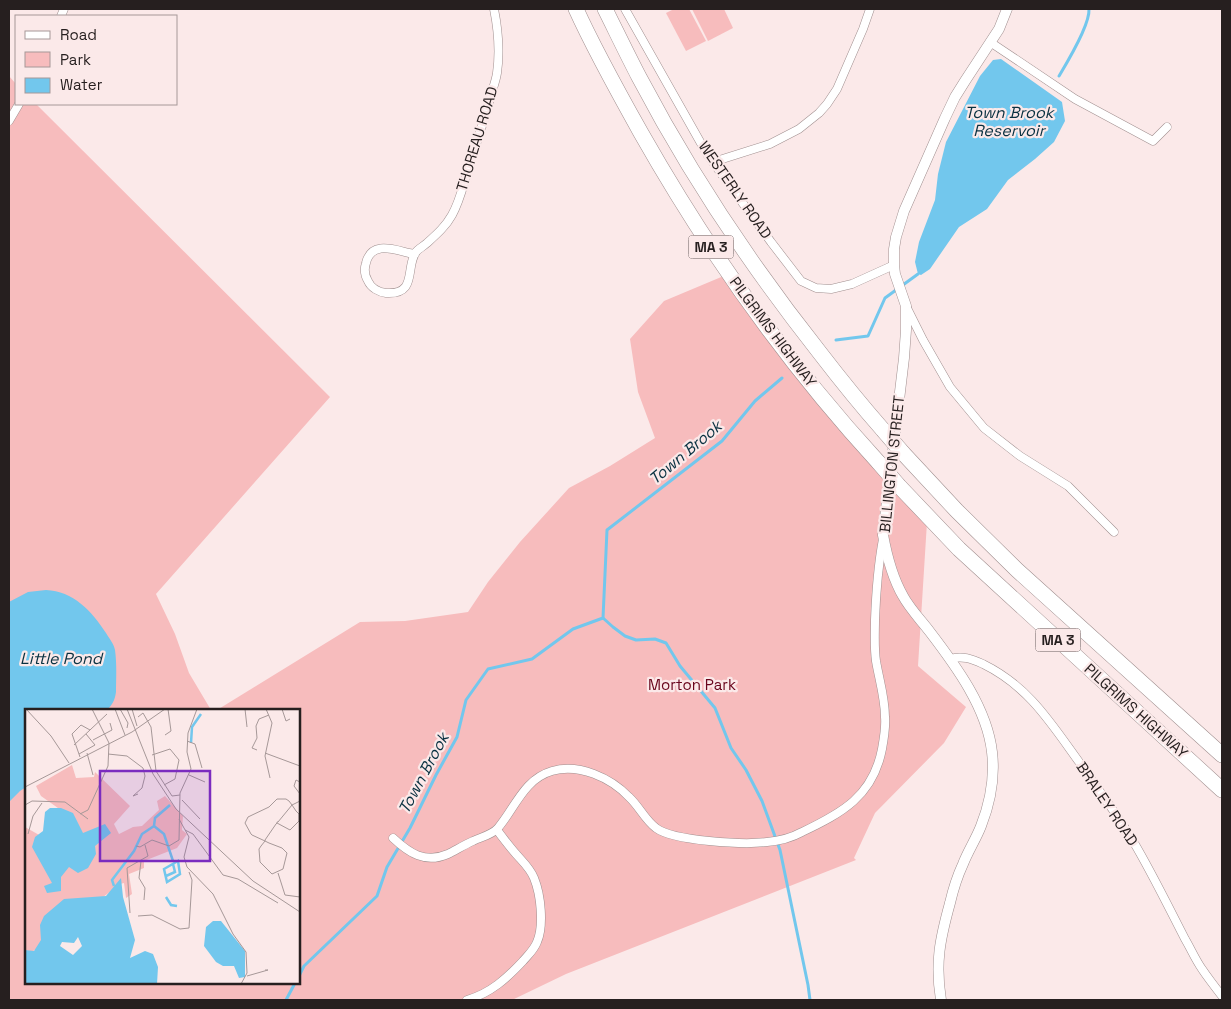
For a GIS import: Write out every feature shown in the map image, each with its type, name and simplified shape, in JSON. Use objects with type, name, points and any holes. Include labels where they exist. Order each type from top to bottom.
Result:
[{"type":"highway","name":"PILGRIMS HIGHWAY","points":[[576,9],[623,100],[700,231],[796,366],[844,425],[899,486],[966,555],[1222,790]]},
{"type":"highway","name":"PILGRIMS HIGHWAY","points":[[605,9],[639,77],[711,200],[793,320],[863,408],[957,511],[1017,570],[1222,755]]},
{"type":"street","name":"THOREAU ROAD","points":[[415,254],[416,251],[441,231],[452,214],[461,193],[497,74],[498,36],[494,9]]},
{"type":"street","name":"WESTERLY ROAD","points":[[626,9],[713,162],[801,280],[816,288],[831,289],[895,269]]},
{"type":"street","points":[[713,162],[770,144],[798,129],[819,113],[837,90],[870,9]]},
{"type":"street","name":"BILLINGTON STREET","points":[[941,1000],[937,972],[942,929],[959,872],[981,827],[986,812],[993,768],[991,740],[970,691],[950,659],[904,598],[889,564],[883,535],[906,330],[905,302],[895,269],[895,243],[904,211],[955,97],[999,28],[1007,9]]},
{"type":"street","points":[[990,42],[1075,99],[1153,141],[1167,127]]},
{"type":"street","points":[[9,121],[18,105]]},
{"type":"street","points":[[390,248],[415,254],[407,286],[388,293],[380,292],[368,283],[365,265],[368,257],[375,250],[390,248]]},
{"type":"street","points":[[905,302],[923,340],[950,387],[984,428],[1020,456],[1068,486],[1114,532]]},
{"type":"street","points":[[393,838],[410,853],[431,858],[445,855],[497,830],[533,781],[553,770],[574,769],[599,776],[621,789],[630,797],[656,828],[668,834],[712,841],[742,843],[782,840],[836,815],[866,789],[877,770],[884,738],[885,717],[875,643],[876,580],[883,535]]},
{"type":"street","name":"BRALEY ROAD","points":[[950,659],[964,657],[979,662],[1020,688],[1040,708],[1108,801],[1134,842],[1202,968],[1222,996]]},
{"type":"street","points":[[467,1000],[480,996],[507,978],[536,945],[539,934],[541,919],[538,891],[534,878],[528,867],[497,830]]},
{"type":"green space","points":[[674,9],[689,9],[706,41],[686,51],[666,13]]},
{"type":"green space","points":[[692,9],[724,9],[733,28],[708,41]]},
{"type":"green space","name":"Morton Park","points":[[9,76],[15,83],[15,105],[37,105],[330,397],[156,594],[175,634],[189,673],[210,709],[25,709],[25,984],[300,984],[300,709],[219,709],[360,622],[405,621],[468,612],[488,582],[520,542],[569,488],[610,466],[655,438],[638,392],[630,339],[664,301],[726,275],[779,348],[928,506],[918,666],[966,707],[944,743],[875,813],[854,858],[856,860],[566,974],[512,1000],[9,1000]]},
{"type":"water","name":"Town Brook Reservoir","points":[[1001,59],[1062,102],[1065,121],[1054,142],[1008,180],[987,209],[959,227],[930,269],[921,275],[918,274],[915,262],[919,242],[935,200],[938,174],[946,142],[980,76],[993,60]]},
{"type":"water","name":"Little Pond","points":[[46,590],[65,594],[81,604],[95,617],[113,643],[115,650],[116,695],[108,709],[25,709],[25,788],[9,802],[9,602],[28,592]]},
{"type":"waterway","name":"Town Brook","points":[[1059,76],[1082,33],[1089,9]]},
{"type":"waterway","name":"Town Brook","points":[[836,340],[868,336],[885,298],[918,274]]},
{"type":"waterway","name":"Town Brook","points":[[300,974],[304,966],[377,896],[387,867],[410,828],[457,737],[466,700],[488,669],[532,659],[573,629],[603,618],[607,530],[722,441],[755,401],[782,378]]},
{"type":"waterway","points":[[603,618],[625,636],[636,640],[655,639],[666,643],[680,666],[715,708],[731,748],[746,770],[762,801],[780,850],[810,1000]]},
{"type":"waterway","name":"Town Brook","points":[[286,1000],[294,984]]}]
